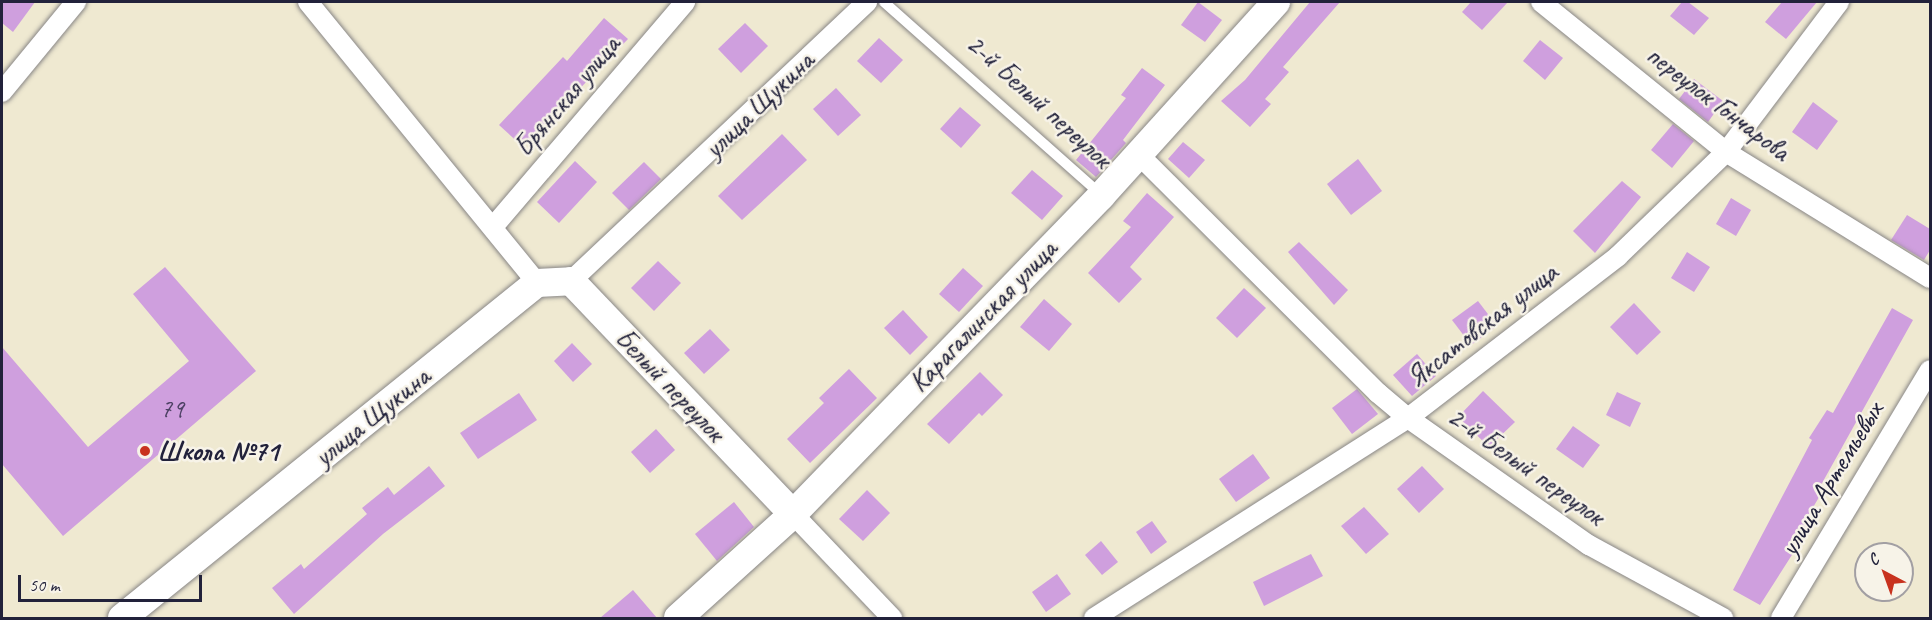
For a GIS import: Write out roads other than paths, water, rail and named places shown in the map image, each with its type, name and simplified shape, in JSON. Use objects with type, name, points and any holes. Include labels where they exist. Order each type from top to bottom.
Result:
[{"type":"street","points":[[2,92],[76,2]]},
{"type":"street","points":[[308,2],[537,283],[571,280]]},
{"type":"street","name":"Брянская улица","points":[[493,227],[685,2]]},
{"type":"street","name":"улица Щукина","points":[[571,280],[867,2]]},
{"type":"street","name":"Карагалинская улица","points":[[678,618],[793,514],[1101,196],[1276,2]]},
{"type":"street","name":"переулок Гончарова","points":[[1541,2],[1726,152],[1930,278]]},
{"type":"street","name":"Яксатовская улица","points":[[1094,618],[1408,418],[1618,256],[1726,152],[1839,2]]},
{"type":"street","name":"2-й Белый переулок","points":[[1139,154],[1378,393],[1408,418],[1589,545],[1723,618]]},
{"type":"street","name":"Белый переулок","points":[[571,280],[793,514]]},
{"type":"street","name":"улица Щукина","points":[[122,618],[537,283]]},
{"type":"street","name":"улица Артемьевых","points":[[1781,618],[1930,370]]},
{"type":"street","points":[[793,514],[892,618]]},
{"type":"lane","name":"2-й Белый переулок","points":[[884,2],[1101,196]]},
{"type":"place","name":"Школа №71","points":[[145,451]]}]
